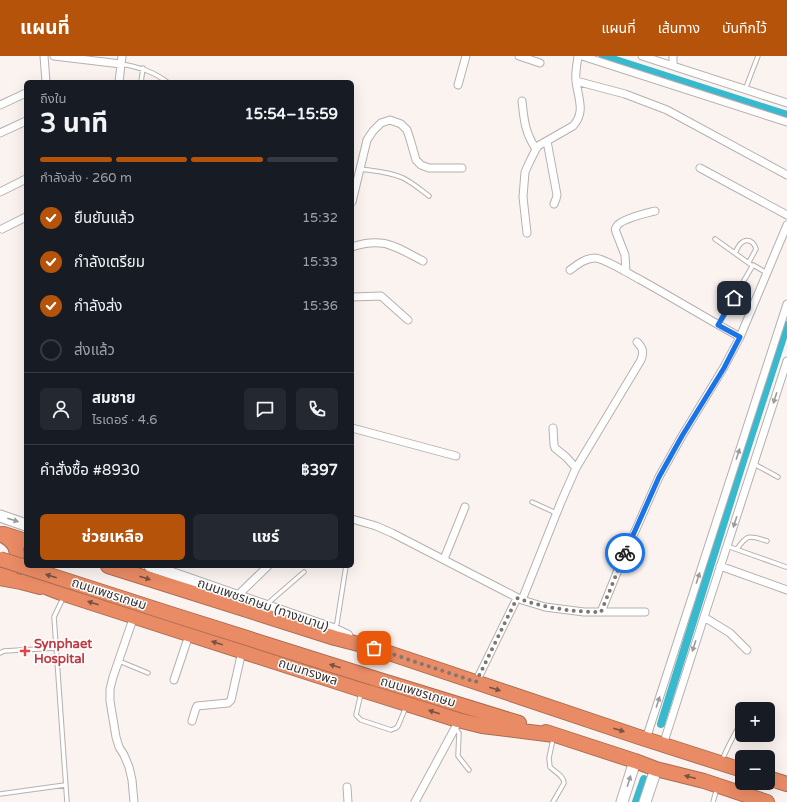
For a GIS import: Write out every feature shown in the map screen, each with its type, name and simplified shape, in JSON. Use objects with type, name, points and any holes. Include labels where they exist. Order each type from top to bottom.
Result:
[{"type":"highway","points":[[0,533],[24,540]]},
{"type":"highway","points":[[0,533],[13,543],[17,555],[14,567],[0,572]]},
{"type":"highway","name":"ถนนเพชรเกษม","points":[[0,559],[24,567]]},
{"type":"highway","name":"ถนนเพชรเกษม","points":[[28,568],[656,768],[717,786],[750,800],[767,802]]},
{"type":"highway","points":[[28,568],[28,573],[31,579],[63,593]]},
{"type":"highway","name":"ถนนเพชรเกษม","points":[[114,568],[335,638],[374,648],[735,768]]},
{"type":"highway","name":"ถนนทรงพล","points":[[0,578],[63,593],[407,704],[457,724],[554,735]]},
{"type":"highway","points":[[775,780],[787,784]]},
{"type":"main road","points":[[0,516],[24,524]]},
{"type":"main road","name":"ถนนเพชรเกษม (ทางขนาน)","points":[[156,568],[334,630],[374,648]]},
{"type":"main road","points":[[622,802],[635,761]]},
{"type":"main road","points":[[645,802],[656,768]]},
{"type":"street","points":[[44,56],[46,80]]},
{"type":"street","points":[[54,56],[121,64]]},
{"type":"street","points":[[119,80],[122,56]]},
{"type":"street","points":[[458,85],[466,56]]},
{"type":"street","points":[[519,56],[540,63]]},
{"type":"street","points":[[527,233],[523,204],[524,181],[530,161],[536,149],[573,126],[580,115],[581,107],[576,81],[578,56]]},
{"type":"street","points":[[582,56],[787,122]]},
{"type":"street","points":[[642,56],[660,59],[674,66],[787,103]]},
{"type":"street","points":[[673,56],[674,66]]},
{"type":"street","points":[[576,81],[625,94],[667,110],[787,175]]},
{"type":"street","points":[[0,105],[24,94]]},
{"type":"street","points":[[522,101],[527,133],[536,149]]},
{"type":"street","points":[[354,194],[368,140],[373,131],[381,123],[390,120],[401,124],[407,130],[416,160],[422,165],[429,168],[462,168]]},
{"type":"street","points":[[0,133],[24,122]]},
{"type":"street","points":[[547,141],[557,195],[554,204]]},
{"type":"street","points":[[700,168],[787,214]]},
{"type":"street","points":[[0,192],[24,180]]},
{"type":"street","points":[[626,272],[625,255],[615,228],[621,222],[642,214],[655,212]]},
{"type":"street","points":[[2,229],[24,218]]},
{"type":"street","points":[[601,612],[659,477],[682,436],[724,368],[740,337],[787,225]]},
{"type":"street","points":[[354,247],[358,245],[381,242],[422,261]]},
{"type":"street","points":[[570,270],[582,262],[596,258],[626,272],[740,337]]},
{"type":"street","points":[[354,297],[381,296],[408,320]]},
{"type":"street","points":[[646,739],[787,304]]},
{"type":"street","points":[[476,682],[520,599],[576,468],[641,360],[643,351],[642,347],[637,342]]},
{"type":"street","points":[[663,745],[787,361]]},
{"type":"street","points":[[553,428],[555,448],[576,468]]},
{"type":"street","points":[[354,429],[456,456]]},
{"type":"street","points":[[444,559],[465,507]]},
{"type":"street","points":[[354,520],[376,526],[392,533],[520,599],[545,607],[584,612],[645,612]]},
{"type":"street","points":[[720,566],[787,590]]},
{"type":"street","points":[[237,596],[266,568]]},
{"type":"street","points":[[134,616],[110,689],[110,701],[116,737],[119,747],[129,767],[134,802]]},
{"type":"street","points":[[704,616],[730,633],[746,650]]},
{"type":"street","points":[[174,680],[189,634]]},
{"type":"street","points":[[192,721],[197,706],[228,703],[231,700],[242,651]]},
{"type":"street","points":[[415,802],[457,724]]},
{"type":"street","points":[[347,787],[348,802]]},
{"type":"lane","points":[[745,90],[758,56]]},
{"type":"lane","points":[[121,64],[142,68],[160,76],[165,80]]},
{"type":"lane","points":[[141,80],[142,68]]},
{"type":"lane","points":[[360,169],[402,177],[429,196]]},
{"type":"lane","points":[[715,239],[767,273]]},
{"type":"lane","points":[[735,253],[744,240],[753,243],[756,245],[756,249],[749,262]]},
{"type":"lane","points":[[718,325],[753,265]]},
{"type":"lane","points":[[754,464],[778,477]]},
{"type":"lane","points":[[532,502],[556,513]]},
{"type":"lane","points":[[737,549],[744,539],[749,537],[767,541]]},
{"type":"lane","points":[[728,546],[786,567]]},
{"type":"lane","points":[[334,630],[337,623],[346,568]]},
{"type":"lane","points":[[265,606],[304,572]]},
{"type":"lane","points":[[63,593],[54,617],[67,802]]},
{"type":"lane","points":[[0,653],[4,651],[56,648]]},
{"type":"lane","points":[[119,661],[148,673]]},
{"type":"lane","points":[[362,690],[356,715],[358,718],[391,730],[398,726],[407,704]]},
{"type":"lane","points":[[457,724],[459,733],[458,756],[469,770]]},
{"type":"lane","points":[[721,763],[735,733]]},
{"type":"lane","points":[[553,802],[564,783],[564,780],[550,767],[549,758],[554,735]]},
{"type":"lane","points":[[0,794],[65,785]]},
{"type":"lane","points":[[712,802],[717,786]]},
{"type":"waterway","points":[[603,56],[787,115]]},
{"type":"waterway","points":[[661,724],[787,325]]},
{"type":"waterway","points":[[636,802],[644,779]]},
{"type":"way so far","points":[[374,648],[476,682],[517,598],[545,607],[584,612],[601,612],[625,553]]},
{"type":"place","name":"Synphaet Hospital","points":[[25,651]]},
{"type":"route","points":[[625,553],[659,477],[682,436],[724,368],[740,337],[718,325],[734,298]]}]
